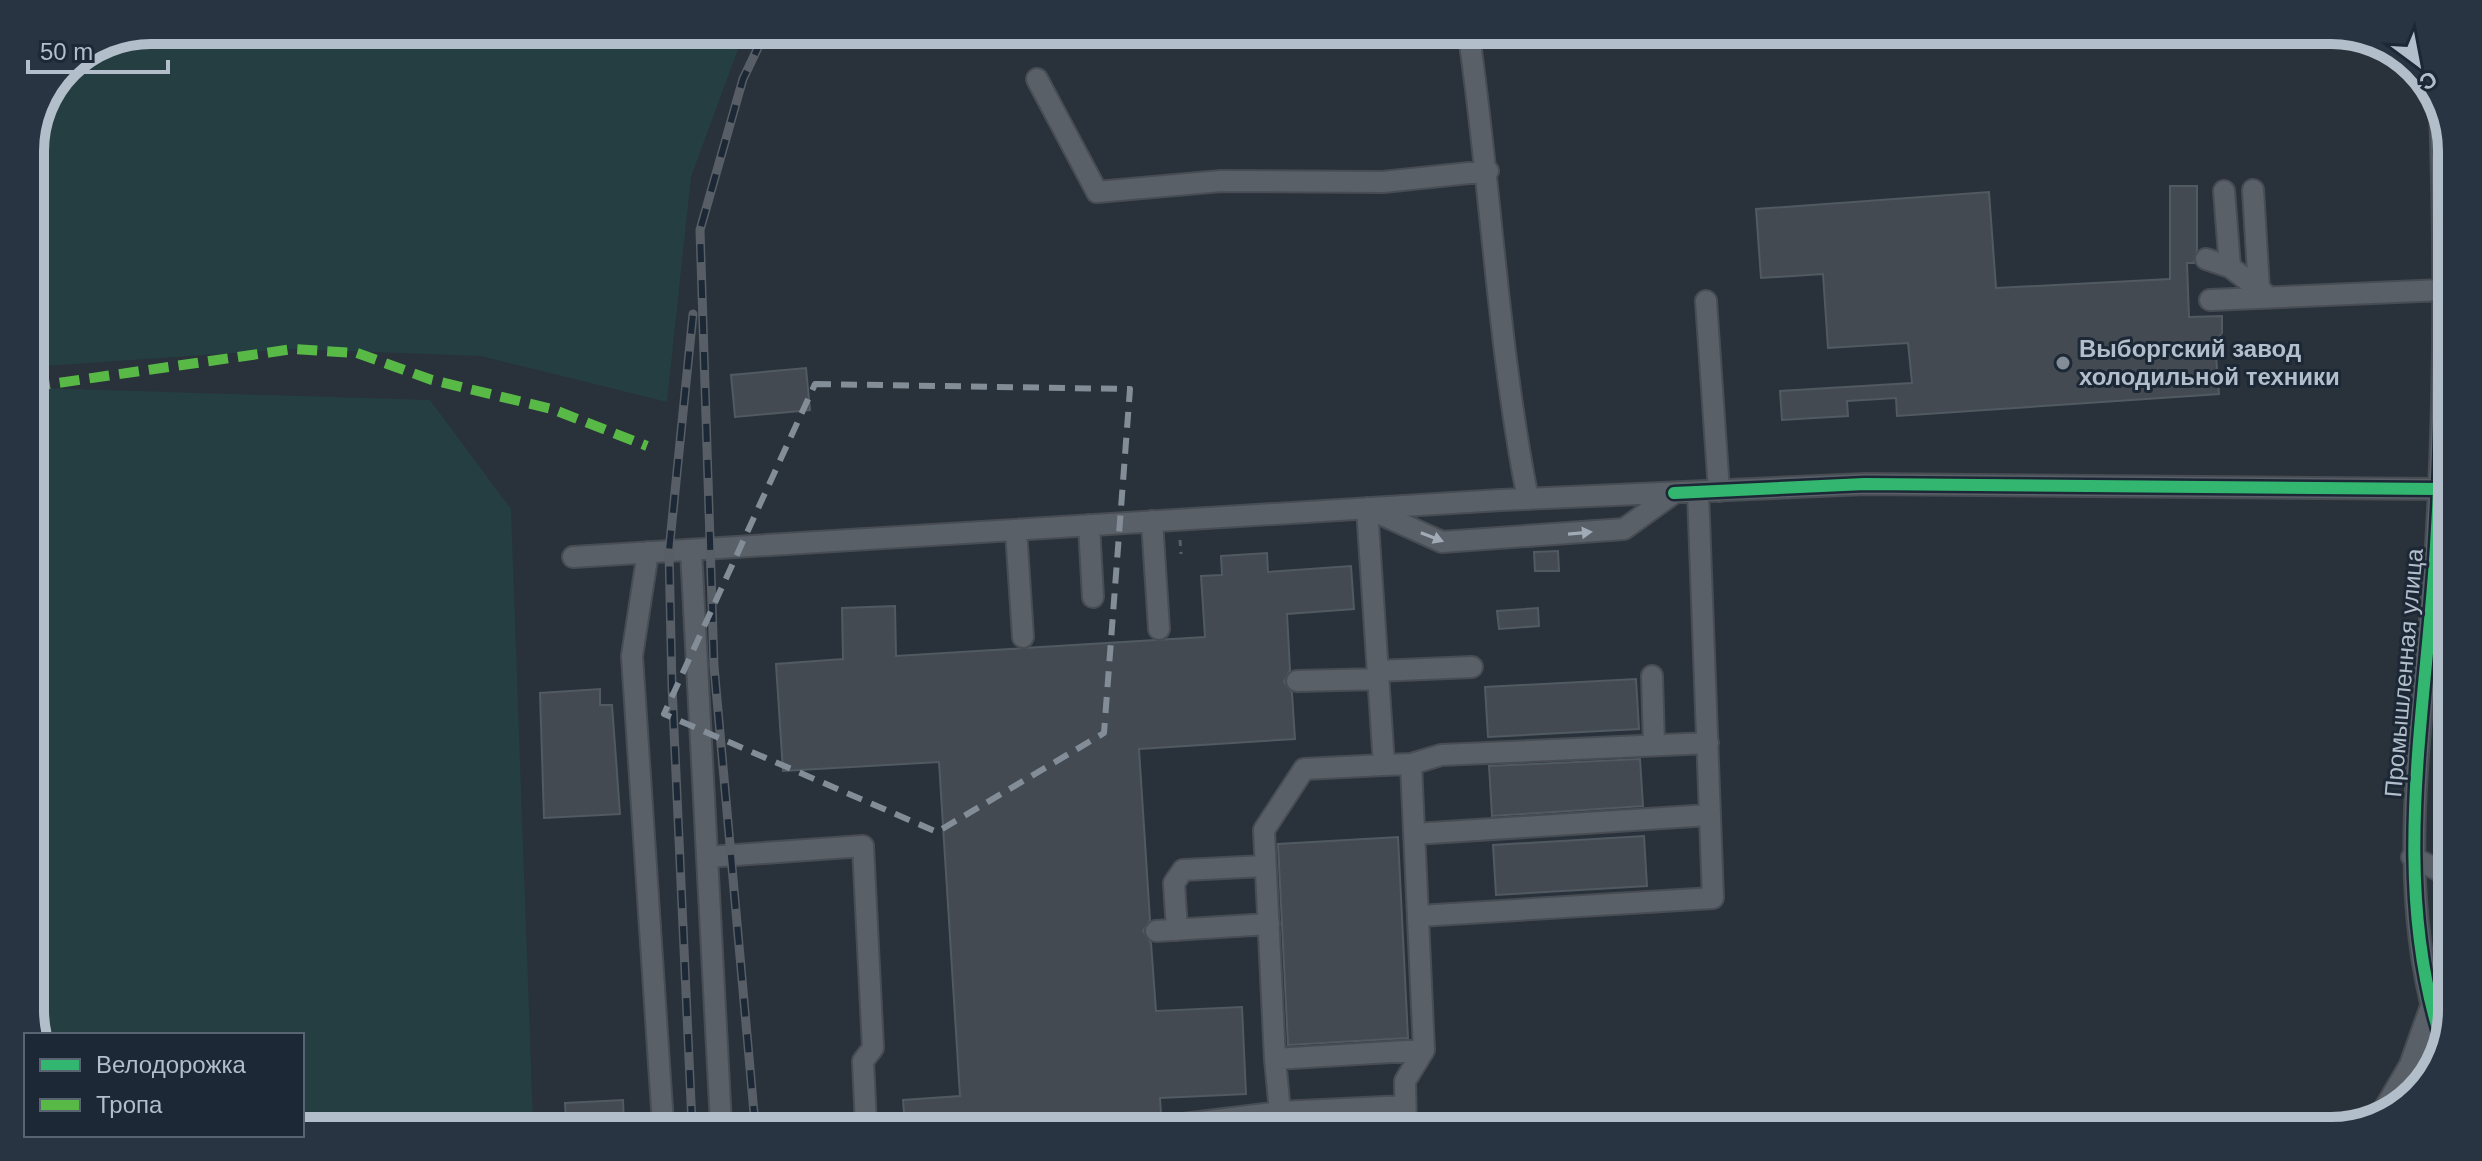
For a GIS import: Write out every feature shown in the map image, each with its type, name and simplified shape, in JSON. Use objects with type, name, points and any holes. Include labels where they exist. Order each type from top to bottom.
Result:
[{"type":"street","points":[[1470,44],[1488,171],[1511,416],[1528,499]]},
{"type":"street","points":[[1037,79],[1097,192],[1221,181],[1383,182],[1488,171]]},
{"type":"street","points":[[2253,190],[2263,293]]},
{"type":"street","points":[[2224,191],[2230,267]]},
{"type":"street","points":[[2206,259],[2230,267],[2263,293]]},
{"type":"street","points":[[2210,300],[2263,293],[2438,290]]},
{"type":"street","points":[[1419,916],[1713,898],[1708,743],[1706,301]]},
{"type":"street","points":[[573,557],[1367,508],[1865,484],[2438,489]]},
{"type":"street","points":[[1367,508],[1442,542],[1624,529],[1674,493]]},
{"type":"street","name":"Промышленная улица","points":[[2436,1027],[2430,1009],[2419,941],[2412,857],[2438,503]]},
{"type":"street","points":[[1367,508],[1384,765]]},
{"type":"street","points":[[1152,521],[1159,629]]},
{"type":"street","points":[[1089,525],[1093,597]]},
{"type":"street","points":[[1016,530],[1023,637]]},
{"type":"street","points":[[691,550],[721,1117]]},
{"type":"street","points":[[648,552],[632,656],[663,1117]]},
{"type":"street","points":[[1297,681],[1472,667]]},
{"type":"street","points":[[1652,676],[1654,745]]},
{"type":"street","points":[[1280,1112],[1264,830],[1304,769],[1411,764],[1441,755],[1708,743]]},
{"type":"street","points":[[1240,1117],[1280,1112],[1406,1117],[1405,1081],[1424,1050],[1411,764]]},
{"type":"street","points":[[1415,834],[1710,815]]},
{"type":"street","points":[[707,857],[863,846],[873,1048],[863,1061],[866,1117]]},
{"type":"street","points":[[2412,857],[2438,870]]},
{"type":"street","points":[[1265,866],[1183,870],[1174,883],[1167,930],[1269,924]]},
{"type":"street","points":[[2390,1099],[2410,1065],[2430,1009]]},
{"type":"street","points":[[1275,1059],[1424,1050]]},
{"type":"highlighted area","points":[[815,384],[1130,389],[1104,733],[937,832],[664,714]]},
{"type":"green space","points":[[151,44],[740,44],[691,177],[667,402],[481,356],[293,349],[44,366],[44,144],[52,110],[62,92],[75,75],[92,62],[110,52]]},
{"type":"green space","points":[[44,388],[430,400],[511,509],[533,1117],[304,1117],[304,1033],[47,1033],[44,1017]]},
{"type":"building","points":[[2170,186],[2197,186],[2197,250],[2194,263],[2187,263],[2189,317],[2222,316],[2222,333],[2215,342],[2219,394],[1897,416],[1896,398],[1847,401],[1848,416],[1782,420],[1780,391],[1912,383],[1908,343],[1828,348],[1823,274],[1761,278],[1756,209],[1989,192],[1996,288],[2170,279]]},
{"type":"building","points":[[806,368],[810,410],[735,417],[731,375]]},
{"type":"building","points":[[1558,551],[1559,571],[1535,571],[1534,552]]},
{"type":"building","points":[[1267,553],[1268,572],[1351,566],[1354,609],[1287,614],[1290,670],[1284,682],[1292,693],[1295,739],[1139,749],[1150,920],[1143,931],[1151,943],[1156,1011],[1242,1007],[1246,1094],[1160,1098],[1160,1117],[904,1117],[903,1100],[960,1096],[939,762],[783,771],[776,664],[843,659],[842,608],[895,606],[896,656],[1205,637],[1201,576],[1222,575],[1221,556]]},
{"type":"building","points":[[1538,608],[1539,626],[1499,629],[1497,611]]},
{"type":"building","points":[[1636,679],[1639,729],[1488,737],[1485,687]]},
{"type":"building","points":[[600,689],[600,705],[612,705],[620,814],[544,818],[540,693]]},
{"type":"building","points":[[1640,759],[1643,806],[1492,816],[1489,766]]},
{"type":"building","points":[[1644,836],[1647,886],[1496,895],[1493,845]]},
{"type":"building","points":[[1398,837],[1408,1038],[1288,1045],[1278,844]]},
{"type":"building","points":[[623,1100],[624,1117],[566,1117],[565,1103]]},
{"type":"railway","points":[[754,1117],[714,666],[700,230],[743,79],[760,44]]},
{"type":"railway","points":[[692,1117],[672,686],[669,551],[693,314]]},
{"type":"marked path","points":[[44,385],[293,349],[357,353],[432,380],[552,409],[647,446]]},
{"type":"cycle path","points":[[1674,493],[1865,484],[2438,489]]},
{"type":"cycle path","points":[[2437,1022],[2427,984],[2418,922],[2414,860],[2420,734],[2438,502]]},
{"type":"place","name":"Выборгский завод холодильной техники","points":[[2063,363]]}]
